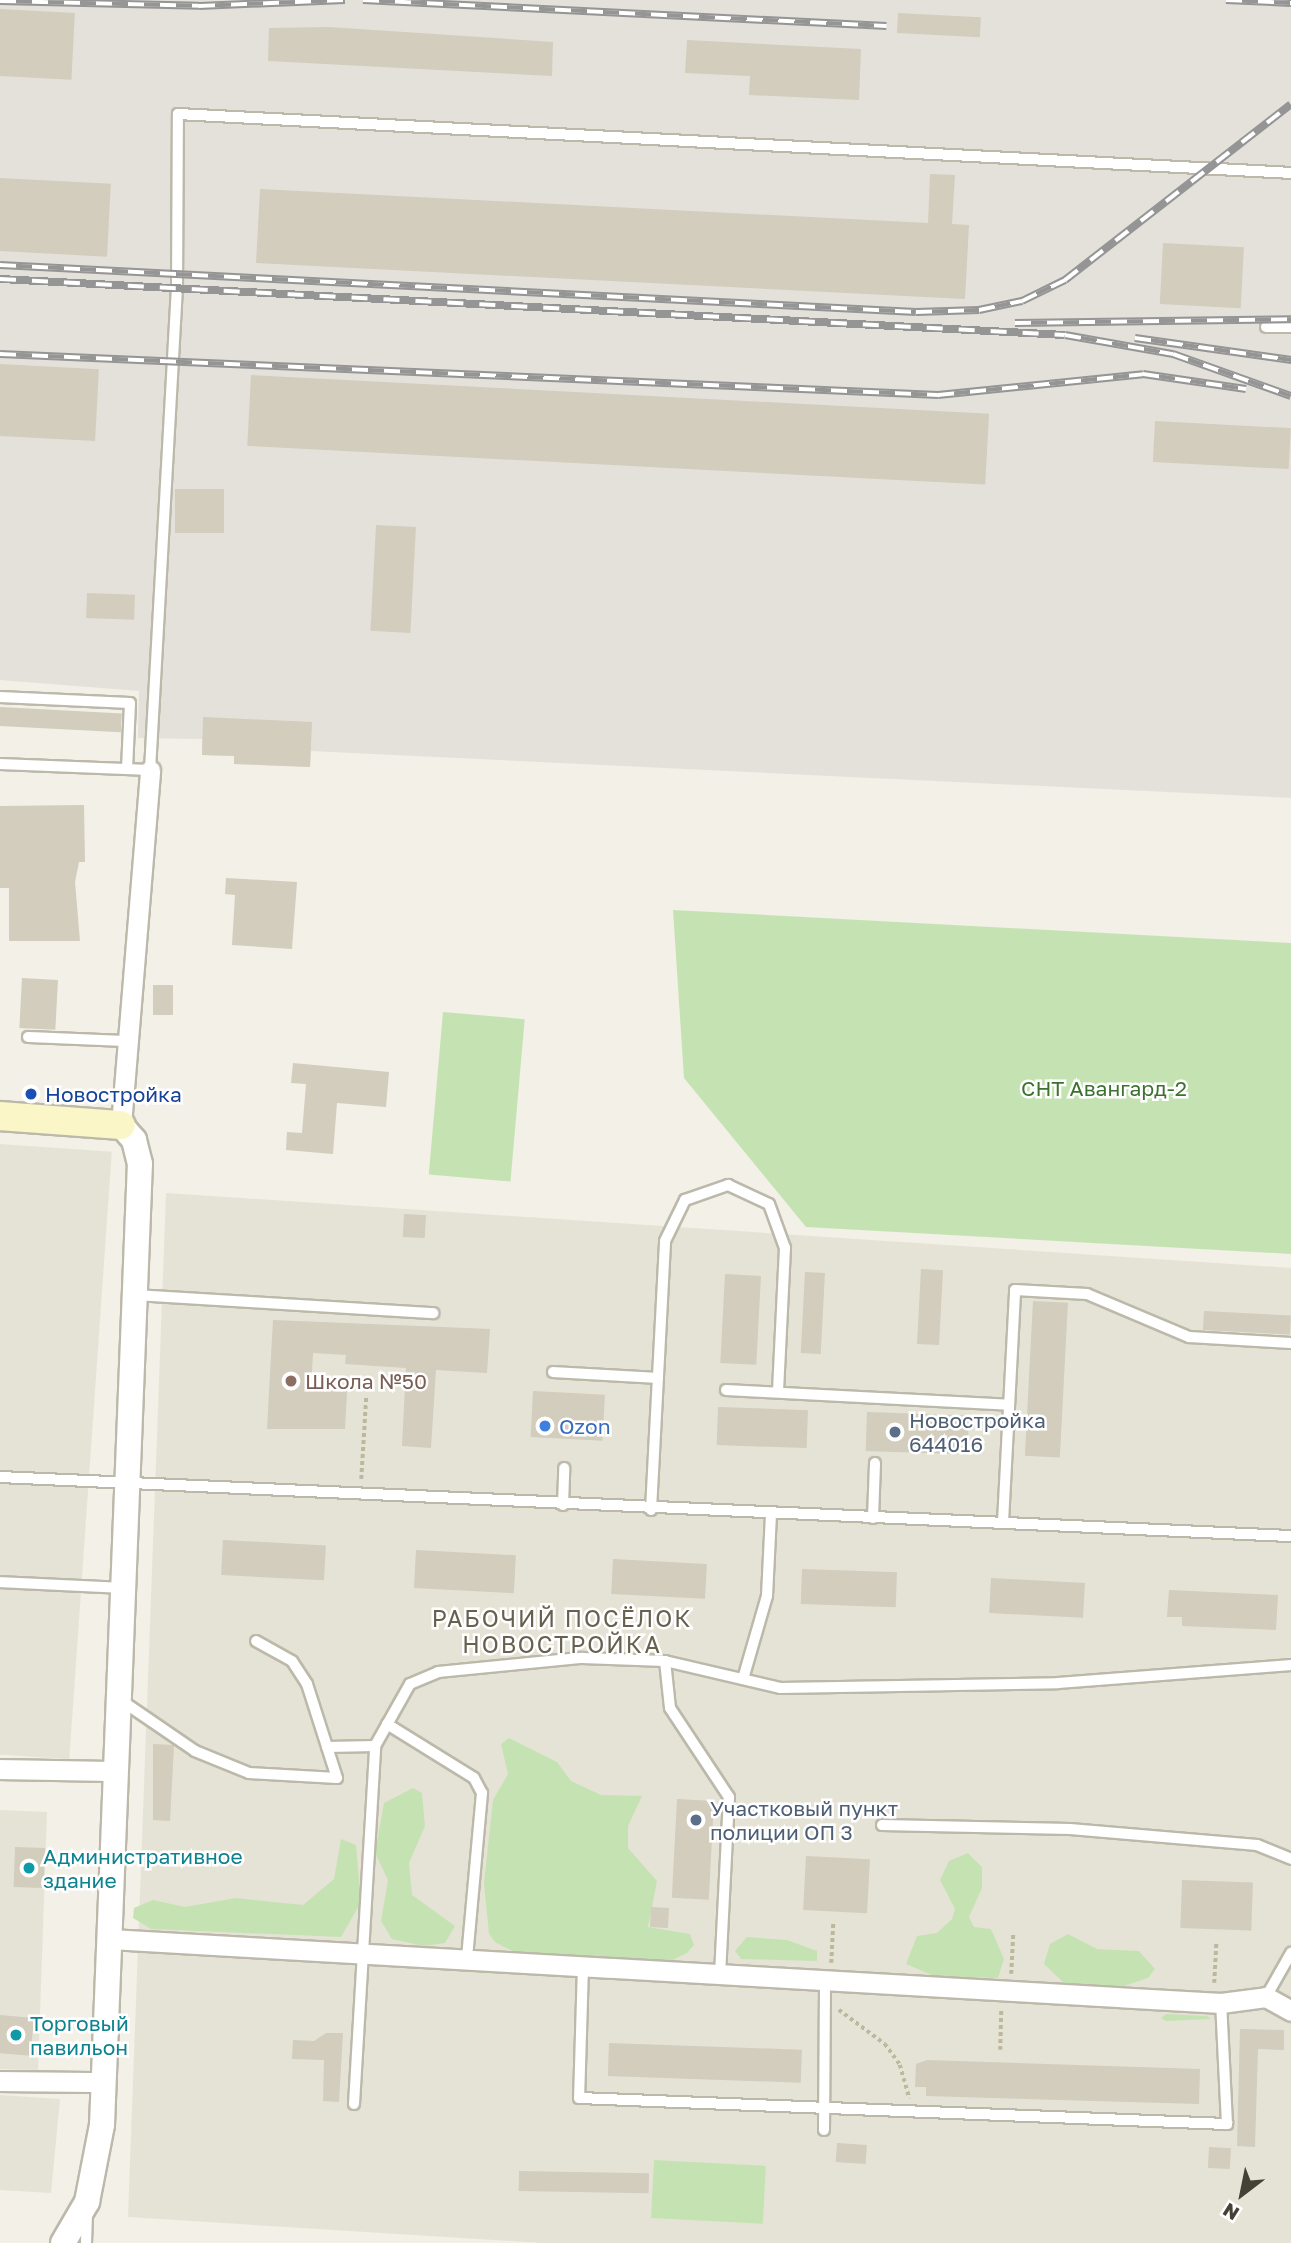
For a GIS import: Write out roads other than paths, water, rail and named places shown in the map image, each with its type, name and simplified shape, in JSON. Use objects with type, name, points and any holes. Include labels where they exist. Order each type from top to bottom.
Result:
[{"type":"main road","points":[[0,1116],[121,1125]]},
{"type":"street","points":[[63,2243],[87,2202],[104,2082],[140,1164],[134,1139],[121,1125],[150,770]]},
{"type":"street","points":[[0,1769],[116,1771]]},
{"type":"street","points":[[110,1940],[467,1958],[1217,2003],[1266,1997],[1291,2011]]},
{"type":"street","points":[[0,2081],[104,2082]]},
{"type":"lane","points":[[0,764],[150,770],[177,289],[178,114],[1291,173]]},
{"type":"lane","points":[[1266,327],[1291,327]]},
{"type":"lane","points":[[0,697],[130,703],[127,768]]},
{"type":"lane","points":[[28,1037],[126,1041]]},
{"type":"lane","points":[[651,1510],[665,1241],[685,1200],[728,1185],[769,1204],[785,1248],[778,1392]]},
{"type":"lane","points":[[1003,1522],[1016,1290],[1087,1294],[1189,1337],[1291,1343]]},
{"type":"lane","points":[[135,1295],[433,1313]]},
{"type":"lane","points":[[553,1372],[658,1378]]},
{"type":"lane","points":[[726,1390],[1009,1405]]},
{"type":"lane","points":[[873,1518],[875,1463]]},
{"type":"lane","points":[[562,1505],[564,1468]]},
{"type":"lane","points":[[0,1478],[651,1510],[1003,1522],[1291,1536]]},
{"type":"lane","points":[[743,1679],[767,1596],[771,1515]]},
{"type":"lane","points":[[0,1582],[124,1588]]},
{"type":"lane","points":[[118,1699],[195,1751],[249,1773],[337,1778],[307,1684],[292,1661],[256,1641]]},
{"type":"lane","points":[[355,2104],[375,1746],[410,1684],[438,1672],[582,1658],[665,1661],[780,1688],[1058,1684],[1291,1665]]},
{"type":"lane","points":[[665,1661],[670,1708],[729,1797],[720,1973]]},
{"type":"lane","points":[[387,1724],[474,1778],[482,1793],[467,1958]]},
{"type":"lane","points":[[327,1747],[375,1746]]},
{"type":"lane","points":[[882,1825],[1070,1829],[1257,1845],[1291,1859]]},
{"type":"lane","points":[[1266,1997],[1291,1953]]},
{"type":"lane","points":[[583,1966],[579,2098],[823,2112],[1227,2123],[1217,2003]]},
{"type":"lane","points":[[824,2130],[825,2001],[828,1979]]},
{"type":"lane","points":[[86,2243],[87,2202]]},
{"type":"railway","points":[[0,1],[199,6],[345,0]]},
{"type":"railway","points":[[363,0],[886,26]]},
{"type":"railway","points":[[1226,0],[1291,3]]},
{"type":"railway","points":[[0,265],[916,312],[979,310],[1022,301],[1065,280],[1291,104]]},
{"type":"railway","points":[[0,279],[1065,335],[1173,354],[1291,396]]},
{"type":"railway","points":[[1015,323],[1291,319]]},
{"type":"railway","points":[[1135,338],[1291,360]]},
{"type":"railway","points":[[0,354],[938,395],[1143,374],[1246,389]]},
{"type":"place","name":"Новостройка","points":[[31,1094]]},
{"type":"place","name":"Школа №50","points":[[291,1381]]},
{"type":"place","name":"Ozon","points":[[545,1426]]},
{"type":"place","name":"Новостройка 644016","points":[[895,1432]]},
{"type":"place","name":"Участковый пункт полиции ОП 3","points":[[696,1820]]},
{"type":"place","name":"Административное здание","points":[[29,1868]]},
{"type":"place","name":"Торговый павильон","points":[[16,2035]]},
{"type":"district","name":"РАБОЧИЙ ПОСЁЛОК НОВОСТРОЙКА","points":[[562,1631]]},
{"type":"park label","name":"СНТ Авангард-2","points":[[1104,1088]]}]
